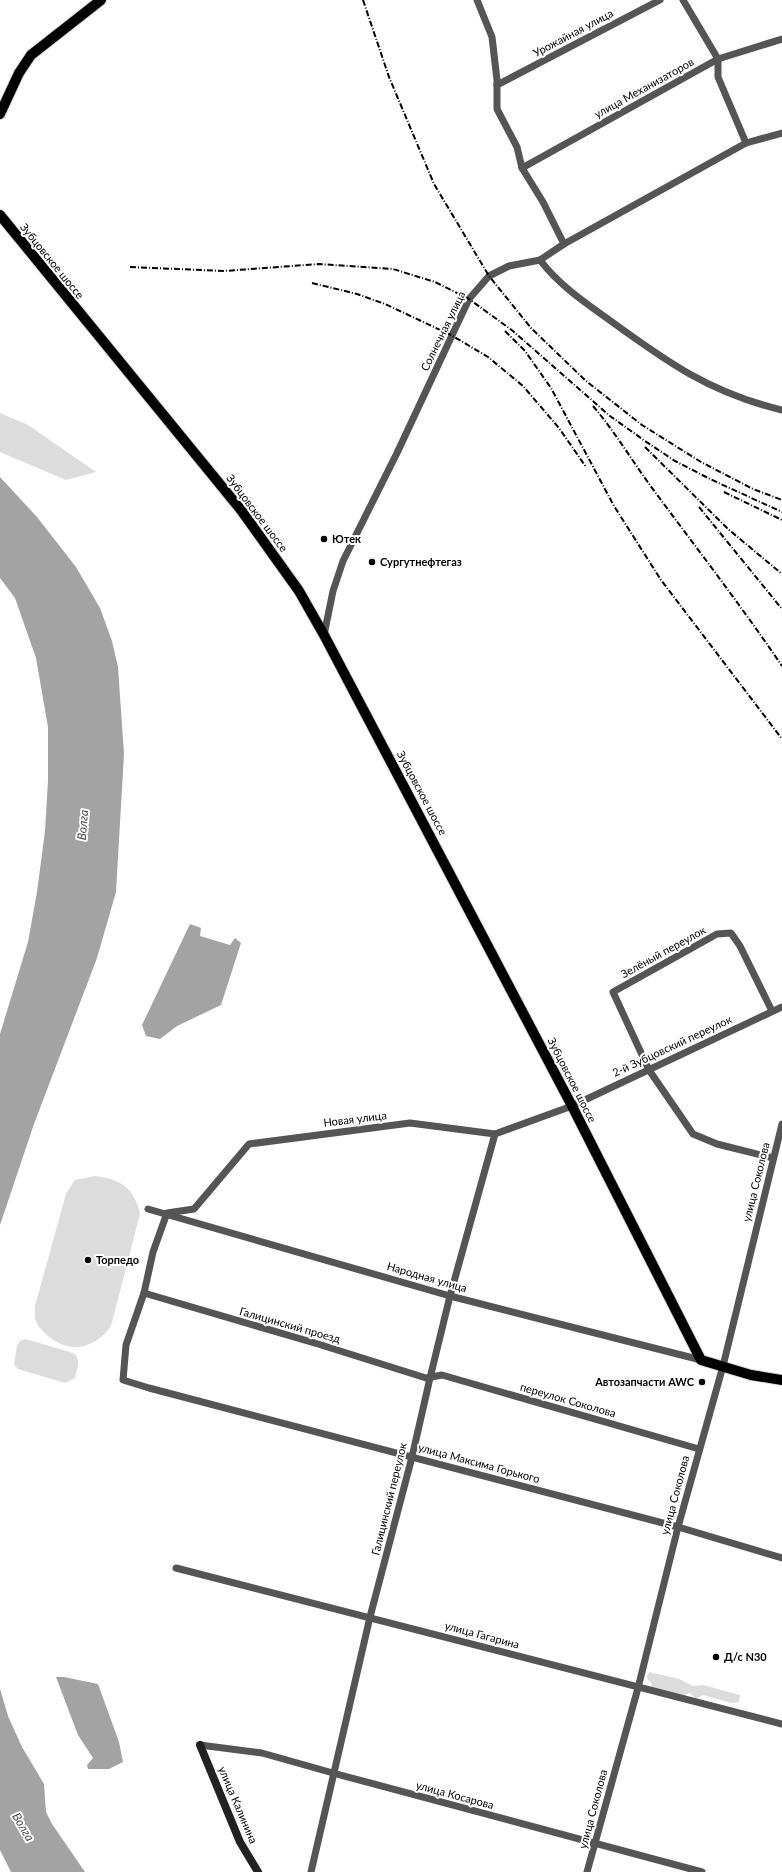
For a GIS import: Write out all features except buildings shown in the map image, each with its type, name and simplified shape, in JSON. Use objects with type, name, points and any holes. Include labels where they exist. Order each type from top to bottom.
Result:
[{"type":"main road","points":[[0,114],[19,73],[32,55],[101,0]]},
{"type":"main road","name":"Зубцовское шоссе","points":[[0,217],[241,510],[299,591],[324,635],[572,1106],[701,1360]]},
{"type":"main road","points":[[701,1360],[751,1375],[782,1380]]},
{"type":"street","points":[[486,0],[478,2],[492,37],[497,85],[497,109],[517,147],[522,168],[543,202],[564,244]]},
{"type":"street","name":"Урожайная улица","points":[[497,85],[660,0]]},
{"type":"street","points":[[683,0],[718,59],[718,77],[746,143]]},
{"type":"street","name":"улица Механизаторов","points":[[522,168],[718,59],[782,38]]},
{"type":"street","name":"Солнечная улица","points":[[324,635],[333,591],[343,561],[397,453],[469,299],[489,276],[509,266],[540,260],[564,244],[746,143],[782,133]]},
{"type":"street","points":[[540,260],[559,282],[641,343],[684,372],[708,385],[736,397],[782,410]]},
{"type":"street","name":"Зелёный переулок","points":[[649,1070],[613,992],[717,934],[731,933],[740,946],[772,1011]]},
{"type":"street","name":"2-й Зубцовский переулок","points":[[572,1106],[782,1007]]},
{"type":"street","points":[[649,1070],[692,1134],[716,1144],[773,1158]]},
{"type":"street","name":"Новая улица","points":[[167,1213],[194,1209],[249,1144],[410,1124],[495,1134],[572,1106]]},
{"type":"street","name":"улица Соколова","points":[[587,1872],[638,1688],[678,1527],[723,1366],[782,1124]]},
{"type":"street","name":"Галицинский переулок","points":[[311,1872],[370,1617],[412,1457],[450,1296],[495,1134]]},
{"type":"street","name":"Народная улица","points":[[148,1209],[167,1213],[450,1296],[701,1360]]},
{"type":"street","points":[[144,1293],[153,1252],[167,1213]]},
{"type":"street","name":"Галицинский проезд","points":[[144,1293],[430,1378]]},
{"type":"street","name":"улица Максима Горького","points":[[144,1293],[126,1345],[123,1380],[678,1527],[782,1558]]},
{"type":"street","name":"переулок Соколова","points":[[430,1378],[442,1375],[699,1449]]},
{"type":"street","name":"улица Гагарина","points":[[176,1568],[782,1724]]},
{"type":"street","name":"улица Косарова","points":[[200,1745],[262,1753],[333,1774],[702,1872]]},
{"type":"street","name":"улица Калинина","points":[[200,1745],[240,1842],[258,1872]]},
{"type":"shaded area","points":[[0,413],[28,425],[96,472],[66,480],[0,452]]},
{"type":"shaded area","name":"Торпедо","points":[[95,1176],[104,1177],[119,1182],[125,1186],[134,1198],[140,1214],[111,1326],[98,1340],[90,1344],[73,1347],[56,1342],[44,1332],[38,1325],[35,1318],[35,1306],[66,1194],[75,1180]]},
{"type":"shaded area","points":[[26,1339],[76,1355],[78,1368],[75,1378],[65,1383],[18,1369],[14,1365],[17,1346],[20,1341]]},
{"type":"shaded area","points":[[649,1672],[679,1679],[693,1686],[703,1685],[740,1695],[739,1702],[732,1703],[703,1695],[696,1699],[690,1693],[682,1696],[651,1687],[652,1683],[647,1677]]},
{"type":"water","name":"Волга","points":[[0,477],[37,517],[76,567],[100,608],[112,641],[118,667],[124,754],[116,892],[97,958],[34,1124],[0,1225],[0,1034],[28,942],[37,892],[45,831],[48,781],[48,727],[36,658],[15,598],[0,578]]},
{"type":"water","points":[[190,924],[201,928],[200,936],[230,945],[235,938],[241,943],[221,1005],[177,1026],[160,1039],[146,1036],[142,1025]]},
{"type":"water","points":[[56,1677],[64,1677],[98,1684],[119,1742],[123,1762],[109,1769],[88,1769],[87,1765],[93,1758],[78,1735]]},
{"type":"water","name":"Волга","points":[[0,1689],[8,1716],[22,1747],[44,1784],[46,1812],[52,1824],[85,1872],[11,1872],[0,1850]]},
{"type":"railway","points":[[363,0],[389,77],[434,184],[489,276],[531,328],[586,381],[642,425],[701,462],[753,489],[782,500]]},
{"type":"railway","points":[[130,267],[224,271],[319,264],[393,269],[435,282],[469,299],[513,331],[610,416],[675,461],[782,512]]},
{"type":"railway","points":[[312,283],[357,294],[385,304],[451,335],[488,357],[523,386],[559,428],[586,467]]},
{"type":"railway","points":[[505,331],[525,351],[551,388],[614,506],[661,580],[782,739]]},
{"type":"railway","points":[[593,406],[736,600],[782,666]]},
{"type":"railway","points":[[645,447],[728,529],[782,574]]},
{"type":"railway","points":[[724,492],[782,520]]},
{"type":"railway","points":[[699,507],[782,609]]},
{"type":"place","name":"Ютек","points":[[324,539]]},
{"type":"place","name":"Сургутнефтегаз","points":[[372,562]]},
{"type":"place","name":"Торпедо","points":[[88,1260]]},
{"type":"place","name":"Автозапчасти AWC","points":[[702,1382]]},
{"type":"place","name":"Д/с N30","points":[[716,1657]]}]
